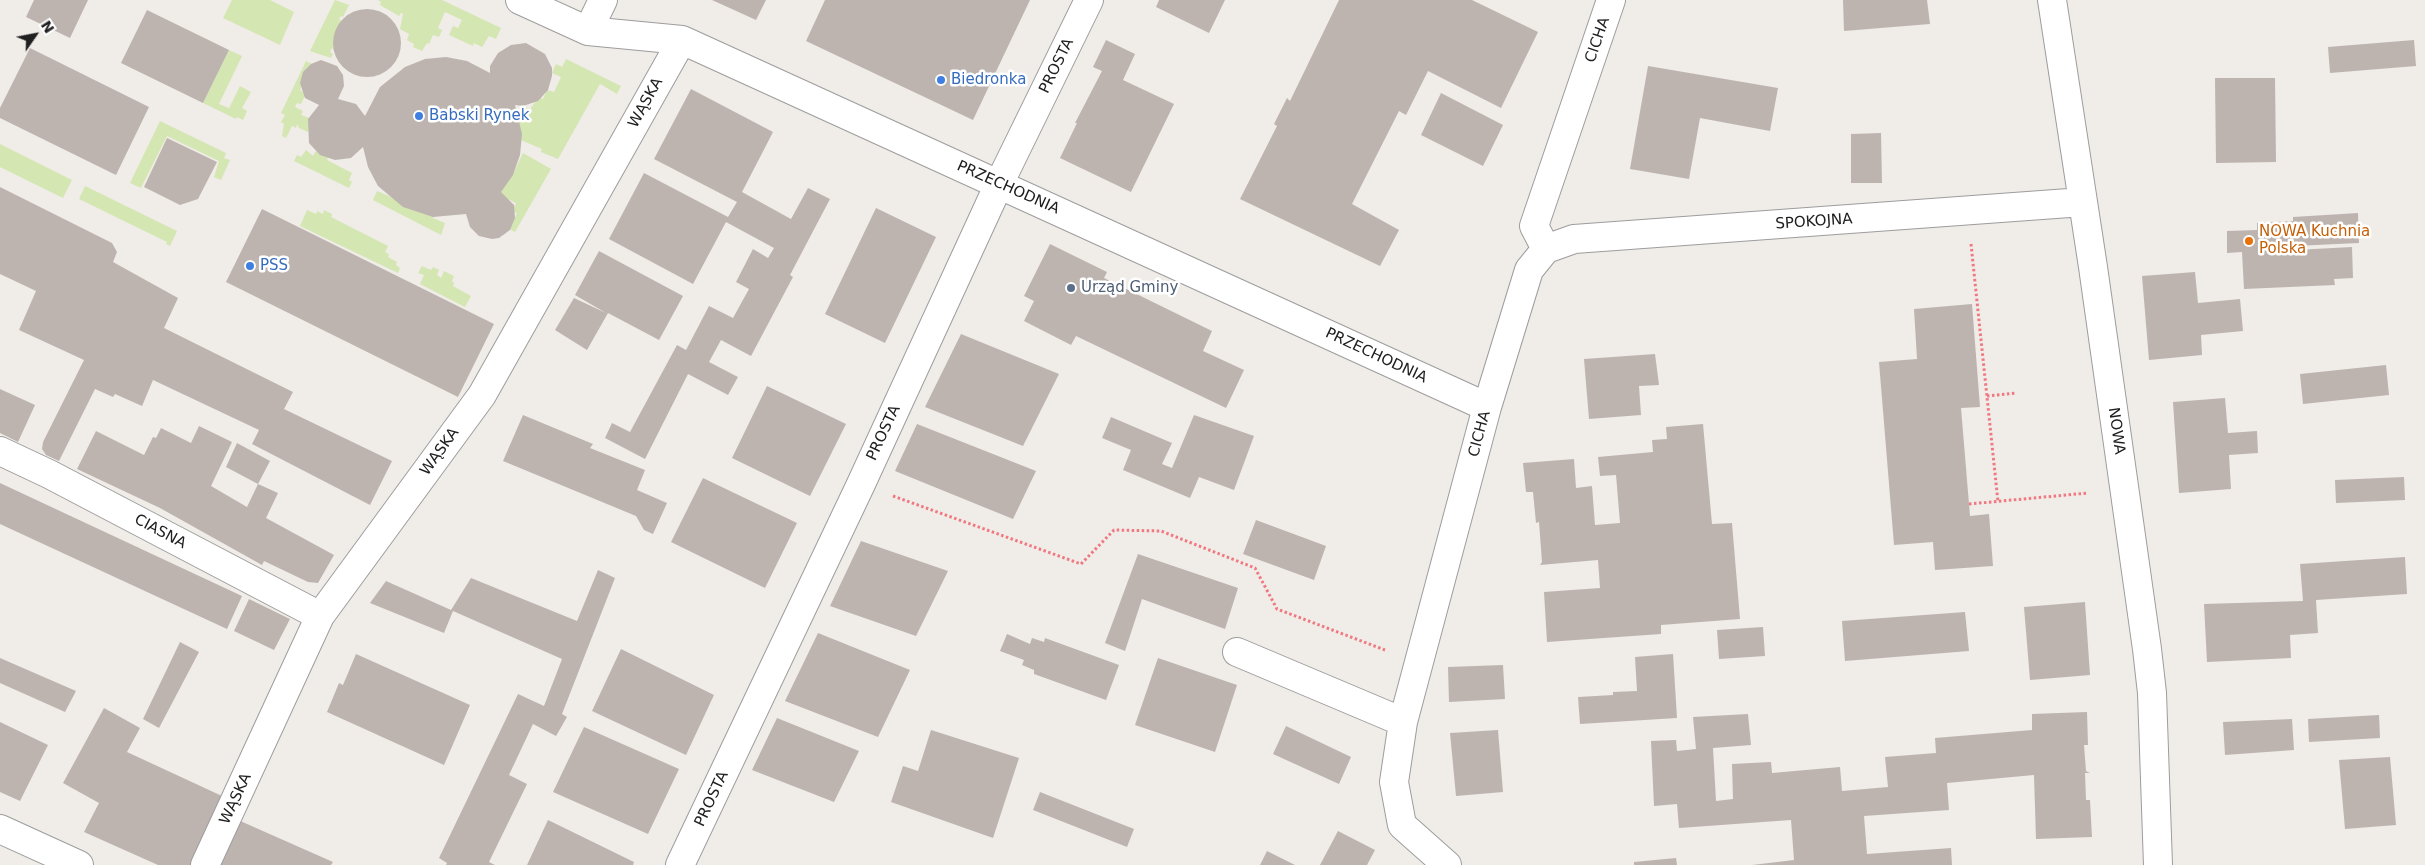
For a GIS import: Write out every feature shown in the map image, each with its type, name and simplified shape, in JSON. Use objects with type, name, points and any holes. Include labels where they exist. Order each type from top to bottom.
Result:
[{"type":"street","name":"PRZECHODNIA","points":[[520,0],[588,32],[682,40],[1487,407]]},
{"type":"street","points":[[588,32],[603,0]]},
{"type":"street","name":"PROSTA","points":[[680,865],[861,484],[999,184],[1089,0]]},
{"type":"street","name":"CICHA","points":[[1446,865],[1402,825],[1394,782],[1402,722],[1487,407],[1529,270],[1546,249],[1534,226],[1611,0]]},
{"type":"street","name":"NOWA","points":[[2052,0],[2147,649],[2152,693],[2158,865]]},
{"type":"street","name":"WĄSKA","points":[[205,865],[320,616],[482,396],[682,40]]},
{"type":"street","name":"SPOKOJNA","points":[[1546,249],[1574,239],[1967,212],[2083,202]]},
{"type":"street","name":"CIASNA","points":[[0,451],[49,474],[320,616]]},
{"type":"street","points":[[1237,652],[1402,722]]},
{"type":"street","points":[[0,829],[79,865]]},
{"type":"path","points":[[1967,212],[1998,502]]},
{"type":"path","points":[[1987,396],[2016,393]]},
{"type":"path","points":[[861,484],[1082,564],[1114,530],[1161,531],[1254,568],[1276,609],[1419,662]]},
{"type":"path","points":[[1969,504],[2088,493]]},
{"type":"green space","points":[[232,0],[270,0],[294,12],[280,45],[223,18]]},
{"type":"green space","points":[[335,0],[349,5],[343,17],[341,16],[339,19],[346,23],[338,35],[341,37],[335,50],[332,48],[330,52],[333,54],[331,58],[310,51]]},
{"type":"green space","points":[[378,0],[442,0],[501,28],[496,39],[489,36],[482,47],[474,43],[473,46],[449,35],[453,26],[458,28],[462,20],[445,12],[438,28],[442,30],[439,37],[433,35],[429,44],[427,43],[422,51],[413,47],[414,44],[407,40],[409,34],[400,29],[403,14],[401,13],[399,16],[380,5],[381,2]]},
{"type":"green space","points":[[229,50],[242,56],[219,104],[229,108],[240,86],[251,92],[242,108],[247,111],[243,120],[237,117],[236,119],[203,103]]},
{"type":"green space","points":[[566,59],[621,86],[617,94],[600,84],[558,159],[541,152],[542,149],[516,138],[516,128],[520,119],[517,118],[523,106],[530,109],[539,97],[543,99],[547,90],[554,92],[561,77],[552,73],[556,64],[562,67]]},
{"type":"green space","points":[[306,61],[312,64],[300,90],[306,94],[301,104],[297,103],[295,107],[303,111],[301,115],[312,119],[308,132],[299,128],[297,124],[296,128],[292,126],[286,138],[282,136],[284,124],[281,122],[285,115],[281,113]]},
{"type":"green space","points":[[160,121],[226,153],[224,158],[230,160],[221,180],[214,177],[219,161],[167,136],[141,188],[130,183]]},
{"type":"green space","points":[[0,144],[72,180],[63,198],[0,167]]},
{"type":"green space","points":[[306,150],[313,156],[316,151],[329,156],[327,160],[352,173],[349,180],[352,182],[349,188],[294,161],[297,155],[301,157]]},
{"type":"green space","points":[[523,153],[551,169],[515,232],[509,229],[517,213],[512,211],[516,203],[496,194],[513,174]]},
{"type":"green space","points":[[85,186],[177,231],[170,246],[166,244],[167,242],[79,199]]},
{"type":"green space","points":[[377,191],[434,215],[433,218],[445,223],[441,235],[373,200]]},
{"type":"green space","points":[[307,210],[316,214],[317,211],[323,214],[324,210],[332,214],[331,217],[388,246],[385,252],[389,254],[388,257],[397,262],[396,265],[400,268],[398,273],[300,226]]},
{"type":"green space","points":[[422,266],[431,270],[433,267],[439,270],[437,275],[441,278],[444,271],[454,276],[453,286],[471,296],[465,307],[420,284],[424,275],[418,273]]},
{"type":"building","points":[[34,0],[88,0],[70,38],[26,17]]},
{"type":"building","points":[[712,0],[766,0],[756,20]]},
{"type":"building","name":"Biedronka","points":[[825,0],[1030,0],[973,120],[806,41]]},
{"type":"building","points":[[1159,0],[1225,0],[1209,33],[1156,7]]},
{"type":"building","points":[[1339,0],[1472,0],[1538,32],[1501,108],[1428,71],[1406,115],[1399,111],[1352,204],[1399,230],[1380,266],[1240,199],[1277,126],[1274,124],[1287,98],[1290,101]]},
{"type":"building","points":[[1843,0],[1927,0],[1930,24],[1844,31]]},
{"type":"building","points":[[374,9],[386,15],[395,24],[401,36],[399,56],[391,67],[374,77],[360,77],[343,67],[335,56],[333,36],[343,19],[354,11]]},
{"type":"building","points":[[147,10],[229,50],[203,103],[121,63]]},
{"type":"building","points":[[1106,40],[1135,54],[1123,80],[1174,104],[1131,192],[1060,158],[1077,123],[1075,123],[1102,71],[1093,67]]},
{"type":"building","points":[[2414,40],[2416,66],[2330,73],[2328,47]]},
{"type":"building","points":[[526,43],[545,54],[552,68],[552,76],[548,90],[538,101],[523,106],[515,105],[522,134],[520,155],[513,175],[501,192],[514,205],[515,218],[510,230],[499,238],[492,239],[479,236],[470,227],[466,214],[433,217],[403,207],[378,186],[368,167],[363,147],[351,158],[335,160],[320,155],[309,143],[308,119],[319,105],[305,98],[300,83],[303,72],[311,64],[321,60],[337,66],[343,75],[344,86],[338,99],[356,104],[365,116],[380,87],[405,67],[425,59],[446,57],[467,61],[490,73],[490,66],[498,53],[511,45]]},
{"type":"building","points":[[30,48],[149,107],[116,175],[0,118],[0,108]]},
{"type":"building","points":[[1648,66],[1778,88],[1770,131],[1700,118],[1689,179],[1630,169]]},
{"type":"building","points":[[2215,78],[2275,78],[2276,162],[2216,163]]},
{"type":"building","points":[[691,89],[773,132],[742,192],[791,219],[808,188],[830,199],[790,275],[793,277],[751,356],[721,340],[709,362],[738,377],[728,395],[688,374],[645,459],[605,438],[612,423],[630,432],[677,345],[686,350],[709,306],[733,318],[749,289],[736,282],[753,249],[768,258],[774,248],[726,222],[693,284],[609,239],[644,173],[728,217],[737,202],[654,159]]},
{"type":"building","points":[[1441,93],[1503,125],[1483,166],[1421,135]]},
{"type":"building","points":[[1881,133],[1882,183],[1851,183],[1851,134]]},
{"type":"building","points":[[167,138],[217,162],[198,199],[180,205],[144,187]]},
{"type":"building","points":[[0,187],[112,243],[117,252],[113,262],[178,298],[164,328],[293,392],[284,409],[392,461],[370,505],[252,444],[259,430],[153,380],[142,406],[115,394],[113,397],[95,389],[59,461],[46,455],[42,449],[43,442],[84,360],[19,330],[36,291],[0,274]]},
{"type":"building","points":[[876,208],[936,237],[885,343],[825,314]]},
{"type":"building","points":[[262,209],[494,324],[458,397],[226,282]]},
{"type":"building","points":[[2358,213],[2359,243],[2295,246],[2295,250],[2352,247],[2353,278],[2334,279],[2335,285],[2244,289],[2242,252],[2227,253],[2227,231],[2257,230],[2257,223],[2293,221],[2293,217]]},
{"type":"building","points":[[1050,244],[1107,272],[1104,278],[1212,331],[1203,351],[1244,370],[1226,408],[1076,336],[1071,345],[1024,321],[1034,301],[1024,296]]},
{"type":"building","points":[[599,251],[683,296],[659,340],[608,313],[587,350],[555,330],[574,298],[606,313],[575,295]]},
{"type":"building","points":[[2195,272],[2198,303],[2240,299],[2243,331],[2201,335],[2202,355],[2149,360],[2142,276]]},
{"type":"building","points":[[1972,304],[1980,407],[1961,408],[1970,516],[1989,514],[1993,566],[1935,570],[1933,542],[1894,545],[1879,362],[1917,359],[1914,309]]},
{"type":"building","points":[[961,334],[1059,374],[1023,446],[925,407]]},
{"type":"building","points":[[1655,354],[1659,385],[1639,386],[1641,415],[1589,419],[1584,359]]},
{"type":"building","points":[[2386,365],[2389,395],[2303,404],[2300,374]]},
{"type":"building","points":[[767,386],[846,424],[810,496],[732,458]]},
{"type":"building","points":[[0,389],[35,405],[18,442],[0,433]]},
{"type":"building","points":[[2225,398],[2228,433],[2257,431],[2258,453],[2229,455],[2231,489],[2179,493],[2173,402]]},
{"type":"building","points":[[523,415],[593,444],[590,448],[645,470],[637,490],[667,503],[653,534],[644,530],[636,516],[503,461]]},
{"type":"building","points":[[1194,415],[1254,436],[1234,490],[1199,477],[1190,498],[1123,470],[1131,450],[1102,438],[1111,417],[1172,443],[1162,464],[1172,468]]},
{"type":"building","points":[[917,424],[1036,471],[1013,519],[895,471]]},
{"type":"building","points":[[1703,424],[1712,524],[1732,523],[1740,619],[1661,625],[1661,634],[1547,642],[1544,592],[1600,588],[1598,560],[1540,565],[1542,562],[1539,522],[1536,523],[1533,492],[1526,492],[1523,463],[1574,459],[1576,488],[1592,486],[1595,525],[1620,523],[1616,475],[1600,476],[1598,457],[1653,452],[1652,440],[1667,439],[1666,427]]},
{"type":"building","points":[[199,426],[232,442],[211,486],[247,507],[258,484],[278,493],[266,518],[334,555],[318,583],[308,582],[264,561],[262,565],[160,508],[77,469],[96,431],[144,455],[153,437],[156,438],[161,428],[191,443]]},
{"type":"building","points":[[237,443],[270,461],[258,484],[226,467]]},
{"type":"building","points":[[2404,477],[2405,500],[2336,503],[2335,480]]},
{"type":"building","points":[[703,478],[797,523],[765,588],[671,542]]},
{"type":"building","points":[[0,483],[242,596],[227,629],[0,524]]},
{"type":"building","points":[[1256,520],[1326,546],[1314,580],[1243,554]]},
{"type":"building","points":[[861,541],[948,571],[916,636],[830,606]]},
{"type":"building","points":[[1138,554],[1238,588],[1225,629],[1142,599],[1125,651],[1105,643]]},
{"type":"building","points":[[2405,557],[2407,594],[2316,600],[2318,633],[2290,635],[2291,658],[2207,662],[2204,604],[2303,601],[2300,564]]},
{"type":"building","points":[[598,570],[615,578],[562,714],[567,717],[556,736],[533,724],[509,775],[527,784],[489,862],[495,865],[446,865],[447,863],[439,858],[518,694],[544,706],[562,659],[453,611],[444,633],[370,603],[386,581],[451,610],[471,578],[577,621]]},
{"type":"building","points":[[249,599],[290,619],[274,650],[234,631]]},
{"type":"building","points":[[2085,602],[2090,675],[2030,680],[2024,607]]},
{"type":"building","points":[[1965,612],[1969,651],[1845,661],[1842,621]]},
{"type":"building","points":[[1763,627],[1765,656],[1719,659],[1717,630]]},
{"type":"building","points":[[818,633],[910,670],[878,737],[785,701]]},
{"type":"building","points":[[1007,634],[1030,644],[1032,638],[1044,642],[1045,638],[1119,665],[1106,700],[1034,674],[1034,670],[1022,665],[1024,660],[1000,651]]},
{"type":"building","points":[[180,642],[199,652],[159,728],[143,719]]},
{"type":"building","points":[[621,649],[714,695],[686,755],[592,711]]},
{"type":"building","points":[[356,654],[470,705],[444,765],[327,712],[339,683],[343,685]]},
{"type":"building","points":[[1673,654],[1677,718],[1580,724],[1578,697],[1613,695],[1613,692],[1637,691],[1635,657]]},
{"type":"building","points":[[0,658],[76,691],[65,712],[0,683]]},
{"type":"building","points":[[1158,658],[1237,685],[1215,752],[1135,725]]},
{"type":"building","points":[[1503,665],[1505,699],[1449,702],[1448,667]]},
{"type":"building","points":[[104,708],[140,728],[127,752],[222,796],[190,865],[158,865],[84,832],[99,803],[63,783]]},
{"type":"building","points":[[2087,712],[2088,745],[2084,745],[2086,771],[2090,773],[2085,773],[2086,800],[2090,800],[2092,837],[2036,839],[2034,775],[1947,783],[1949,810],[1864,816],[1867,854],[1951,848],[1952,865],[1752,865],[1794,860],[1791,820],[1679,828],[1677,804],[1654,806],[1651,741],[1676,740],[1677,751],[1696,749],[1693,717],[1748,714],[1751,745],[1713,748],[1716,801],[1733,799],[1732,764],[1771,762],[1772,773],[1840,767],[1842,791],[1888,787],[1885,757],[1936,753],[1935,738],[2032,730],[2032,714]]},
{"type":"building","points":[[2379,715],[2380,738],[2309,742],[2308,719]]},
{"type":"building","points":[[777,718],[859,751],[834,802],[752,770]]},
{"type":"building","points":[[2292,719],[2294,750],[2225,755],[2223,722]]},
{"type":"building","points":[[0,722],[48,745],[20,801],[0,792]]},
{"type":"building","points":[[1286,726],[1351,757],[1339,784],[1273,754]]},
{"type":"building","points":[[584,727],[679,769],[648,834],[553,792]]},
{"type":"building","points":[[931,730],[1019,758],[993,838],[891,802],[903,766],[918,771]]},
{"type":"building","points":[[1498,730],[1503,792],[1456,796],[1450,733]]},
{"type":"building","points":[[2390,757],[2396,825],[2345,829],[2339,760]]},
{"type":"building","points":[[1040,792],[1134,829],[1127,847],[1033,810]]},
{"type":"building","points":[[238,820],[333,862],[331,865],[217,865]]},
{"type":"building","points":[[548,820],[634,862],[633,865],[527,865]]},
{"type":"building","points":[[1338,831],[1375,850],[1367,865],[1320,865]]},
{"type":"building","points":[[1267,851],[1295,865],[1260,865]]},
{"type":"building","points":[[1676,858],[1677,865],[1634,865],[1634,862]]},
{"type":"place","name":"Biedronka","points":[[941,80]]},
{"type":"place","name":"Babski Rynek","points":[[419,116]]},
{"type":"place","name":"NOWA Kuchnia Polska","points":[[2249,241]]},
{"type":"place","name":"PSS","points":[[250,266]]},
{"type":"place","name":"Urząd Gminy","points":[[1071,288]]}]
